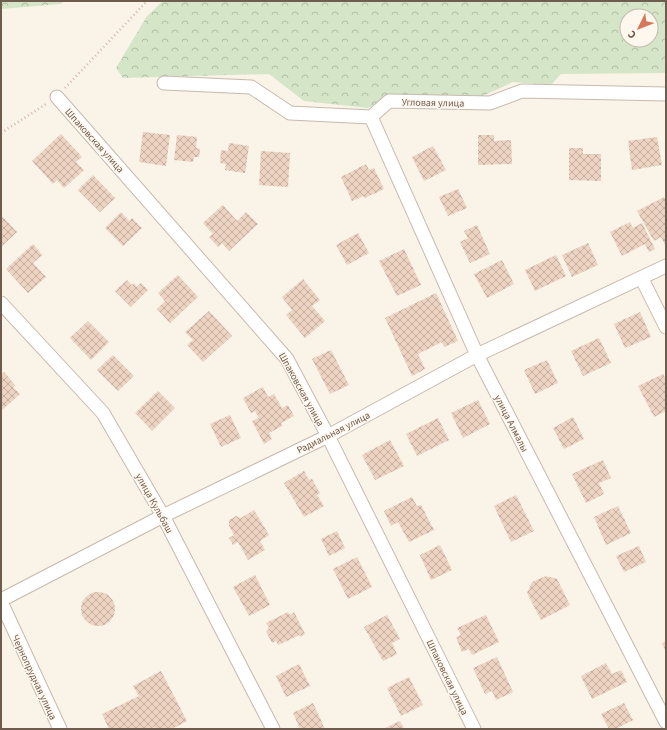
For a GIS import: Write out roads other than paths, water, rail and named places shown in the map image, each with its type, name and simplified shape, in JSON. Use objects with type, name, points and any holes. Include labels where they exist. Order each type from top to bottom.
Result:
[{"type":"street","points":[[164,83],[251,87],[290,113],[371,117]]},
{"type":"street","name":"Угловая улица","points":[[371,117],[389,101],[490,104],[522,91],[666,94]]},
{"type":"street","name":"Шпаковская улица","points":[[57,97],[287,359],[328,436],[474,729]]},
{"type":"street","name":"улица Алмалы","points":[[371,117],[477,355],[666,722]]},
{"type":"street","name":"Радиальная улица","points":[[1,601],[163,516],[328,436],[477,355],[642,279],[666,266]]},
{"type":"street","points":[[642,279],[666,327]]},
{"type":"street","name":"улица Кульбаш","points":[[1,303],[104,413],[163,516],[273,729]]},
{"type":"street","name":"Чернопрудная улица","points":[[1,601],[60,729]]}]
